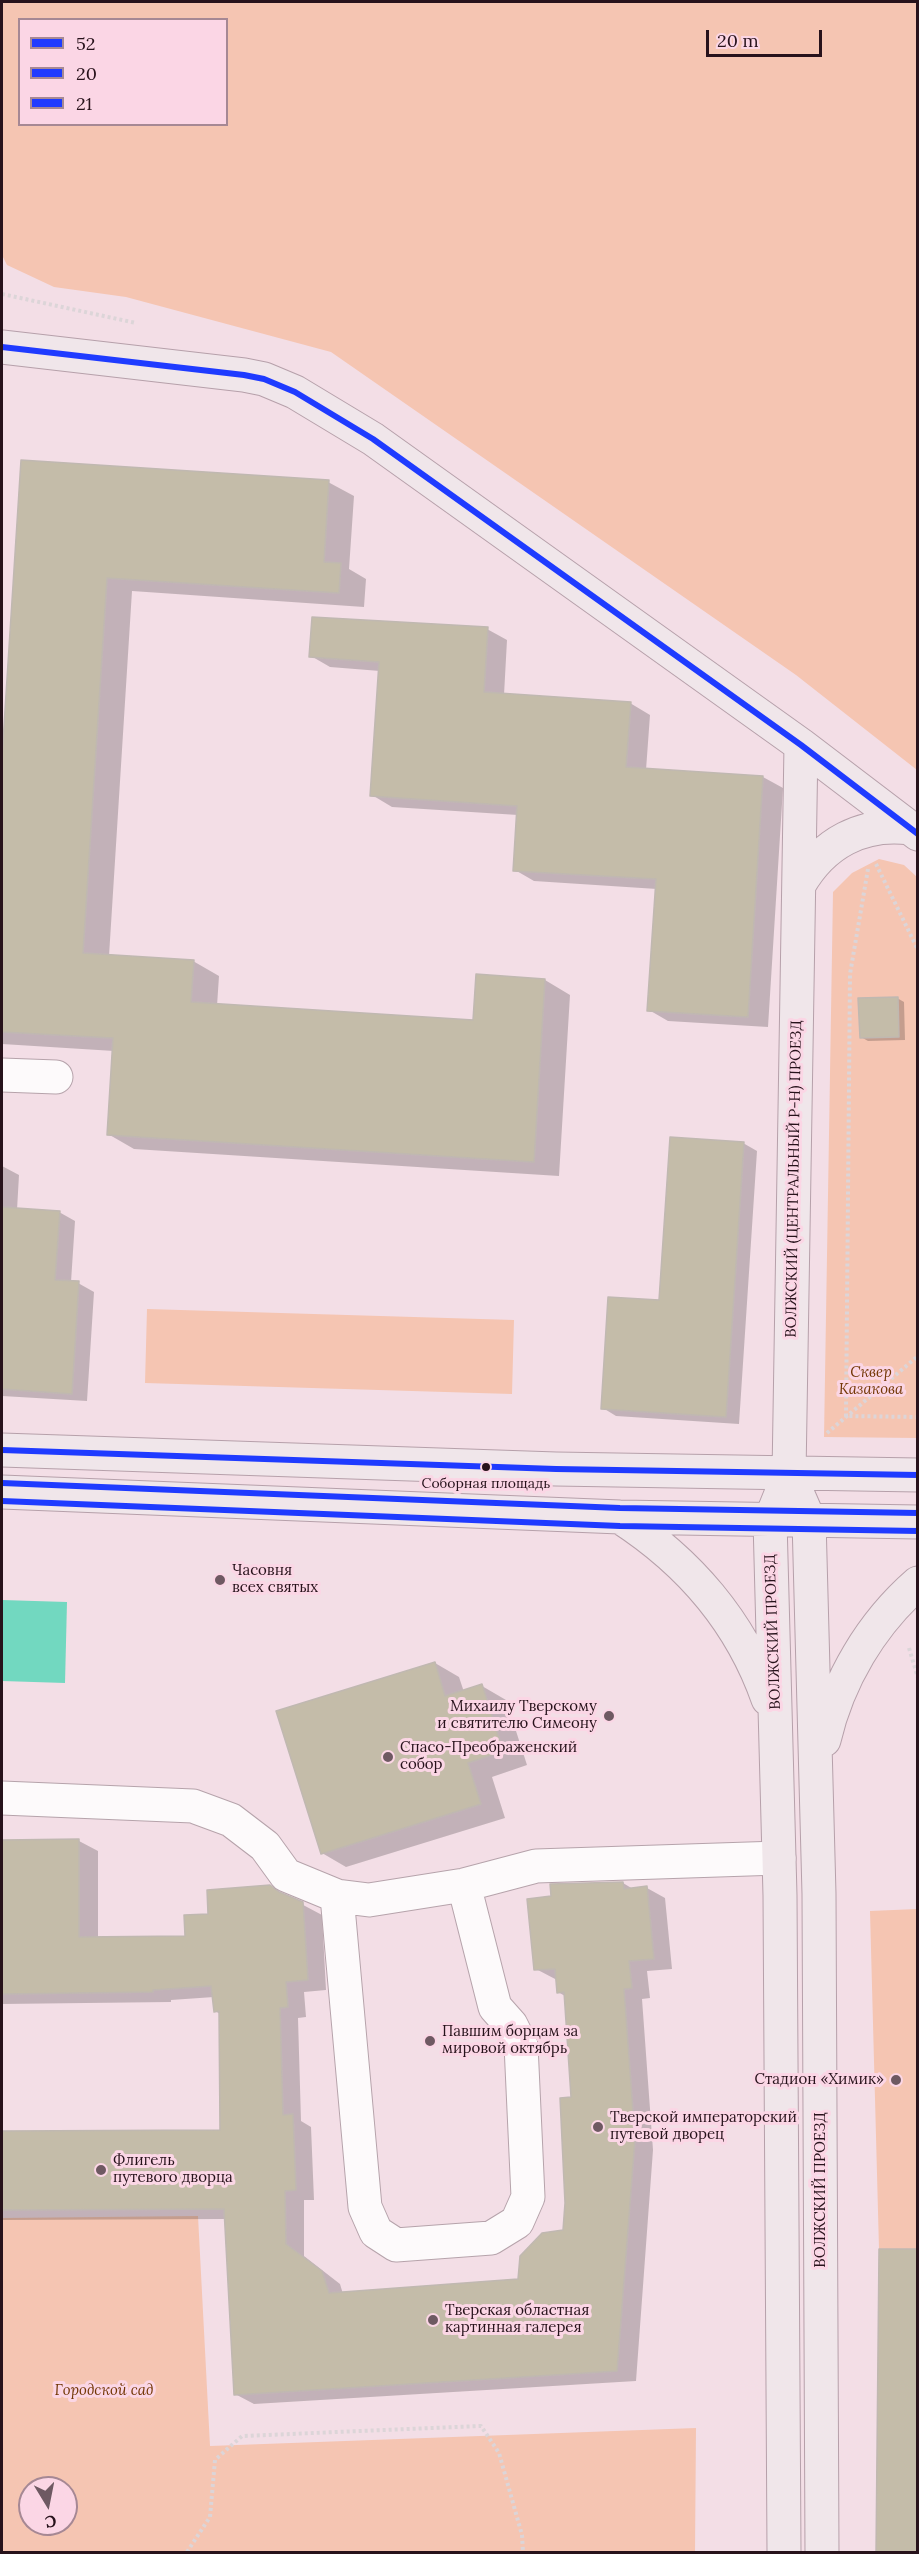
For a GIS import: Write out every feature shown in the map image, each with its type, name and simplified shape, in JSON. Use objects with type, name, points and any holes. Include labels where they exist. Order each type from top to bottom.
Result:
[{"type":"main road","points":[[2,346],[244,375],[264,379],[295,392],[373,439],[801,745],[914,831]]},
{"type":"main road","name":"ВОЛЖСКИЙ (ЦЕНТРАЛЬНЫЙ Р-Н) ПРОЕЗД","points":[[789,1474],[801,745]]},
{"type":"main road","points":[[799,885],[815,860],[826,849],[852,834],[881,827],[914,831]]},
{"type":"main road","points":[[2,1450],[482,1467],[918,1475]]},
{"type":"main road","name":"ВОЛЖСКИЙ ПРОЕЗД","points":[[789,1474],[809,1520],[817,1802],[822,2553]]},
{"type":"main road","name":"ВОЛЖСКИЙ ПРОЕЗД","points":[[784,2553],[779,1858],[770,1521],[789,1474]]},
{"type":"main road","points":[[2,1492],[620,1517],[918,1522]]},
{"type":"main road","points":[[620,1517],[670,1554],[692,1575],[722,1610],[753,1664],[776,1724]]},
{"type":"main road","points":[[817,1802],[819,1766],[826,1732],[844,1683],[879,1624],[918,1584]]},
{"type":"lane","points":[[2,1075],[56,1077]]},
{"type":"lane","points":[[2,1798],[193,1806],[231,1820],[265,1846],[286,1875],[337,1896],[369,1900],[464,1885],[536,1866],[779,1858]]},
{"type":"lane","points":[[337,1896],[365,2207],[376,2232],[396,2245],[491,2238],[517,2223],[528,2197],[521,2045],[511,2025],[495,2007],[464,1885]]},
{"type":"path","points":[[870,854],[918,950]]},
{"type":"path","points":[[846,1416],[850,974],[868,865]]},
{"type":"path","points":[[822,1437],[918,1356]]},
{"type":"path","points":[[846,1416],[918,1417]]},
{"type":"path","points":[[906,1638],[918,1678]]},
{"type":"path","points":[[187,2553],[210,2517],[215,2460],[242,2436],[480,2426],[499,2453],[522,2535],[523,2553]]},
{"type":"green space","points":[[2,2],[917,2],[917,770],[796,675],[331,352],[126,297],[54,287],[7,265],[2,255]]},
{"type":"green space","name":"Сквер Казакова","points":[[879,859],[904,865],[917,877],[917,1438],[824,1437],[833,892],[852,873]]},
{"type":"green space","points":[[147,1309],[514,1320],[512,1394],[145,1383]]},
{"type":"green space","name":"Стадион «Химик»","points":[[917,1909],[917,2552],[876,2552],[879,2249],[870,1911]]},
{"type":"green space","name":"Городской сад","points":[[198,2216],[210,2446],[696,2428],[695,2552],[2,2552],[2,2218]]},
{"type":"shaded area","points":[[2,1600],[67,1602],[65,1683],[2,1681]]},
{"type":"building","points":[[21,460],[329,480],[324,562],[341,563],[339,593],[107,578],[83,953],[194,960],[191,1002],[473,1020],[476,974],[545,979],[534,1162],[107,1135],[113,1038],[2,1032],[2,757]]},
{"type":"building","points":[[312,617],[488,627],[484,692],[631,702],[626,767],[763,776],[748,1017],[647,1011],[656,879],[513,871],[517,806],[370,796],[379,662],[309,657]]},
{"type":"building","points":[[898,997],[899,1037],[860,1038],[858,998]]},
{"type":"building","points":[[670,1137],[744,1142],[726,1417],[601,1409],[608,1297],[659,1300]]},
{"type":"building","points":[[2,1207],[60,1211],[55,1280],[79,1281],[72,1394],[2,1389]]},
{"type":"building","name":"Спасо-Преображенский собор","points":[[435,1662],[445,1696],[482,1684],[503,1751],[468,1763],[481,1804],[321,1854],[276,1711]]},
{"type":"building","name":"Тверской императорский путевой дворец","points":[[79,1839],[79,1937],[185,1936],[184,1915],[208,1914],[207,1890],[270,1885],[279,1892],[303,1902],[308,1980],[286,1982],[288,2007],[280,2008],[283,2115],[293,2114],[296,2190],[285,2191],[286,2244],[322,2271],[329,2293],[518,2279],[520,2256],[542,2233],[563,2230],[565,2203],[560,2098],[571,2097],[564,1992],[557,1993],[555,1969],[534,1970],[527,1899],[551,1896],[550,1884],[623,1882],[624,1889],[647,1886],[654,1959],[629,1961],[632,1988],[624,1989],[635,2139],[617,2371],[234,2395],[224,2209],[2,2210],[2,2131],[220,2130],[219,2011],[214,2012],[211,1986],[153,1990],[153,1992],[2,1994],[2,1840]]},
{"type":"building","points":[[879,2249],[918,2249],[918,2553],[876,2553]]},
{"type":"transit line","name":"52","points":[[2,347],[244,375],[264,379],[295,392],[373,439],[801,745],[918,834]]},
{"type":"transit line","name":"52","points":[[2,1450],[556,1469],[918,1475]]},
{"type":"transit line","name":"21","points":[[2,1483],[620,1508],[918,1513]]},
{"type":"transit line","name":"20","points":[[2,1501],[620,1526],[918,1531]]},
{"type":"place","name":"Соборная площадь","points":[[486,1467]]},
{"type":"place","name":"Часовня всех святых","points":[[220,1580]]},
{"type":"place","name":"Михаилу Тверскому и святителю Симеону","points":[[609,1716]]},
{"type":"place","name":"Спасо-Преображенский собор","points":[[388,1757]]},
{"type":"place","name":"Павшим борцам за мировой октябрь","points":[[430,2041]]},
{"type":"place","name":"Стадион «Химик»","points":[[896,2080]]},
{"type":"place","name":"Тверской императорский путевой дворец","points":[[598,2127]]},
{"type":"place","name":"Флигель путевого дворца","points":[[101,2170]]},
{"type":"place","name":"Тверская областная картинная галерея","points":[[433,2320]]}]
